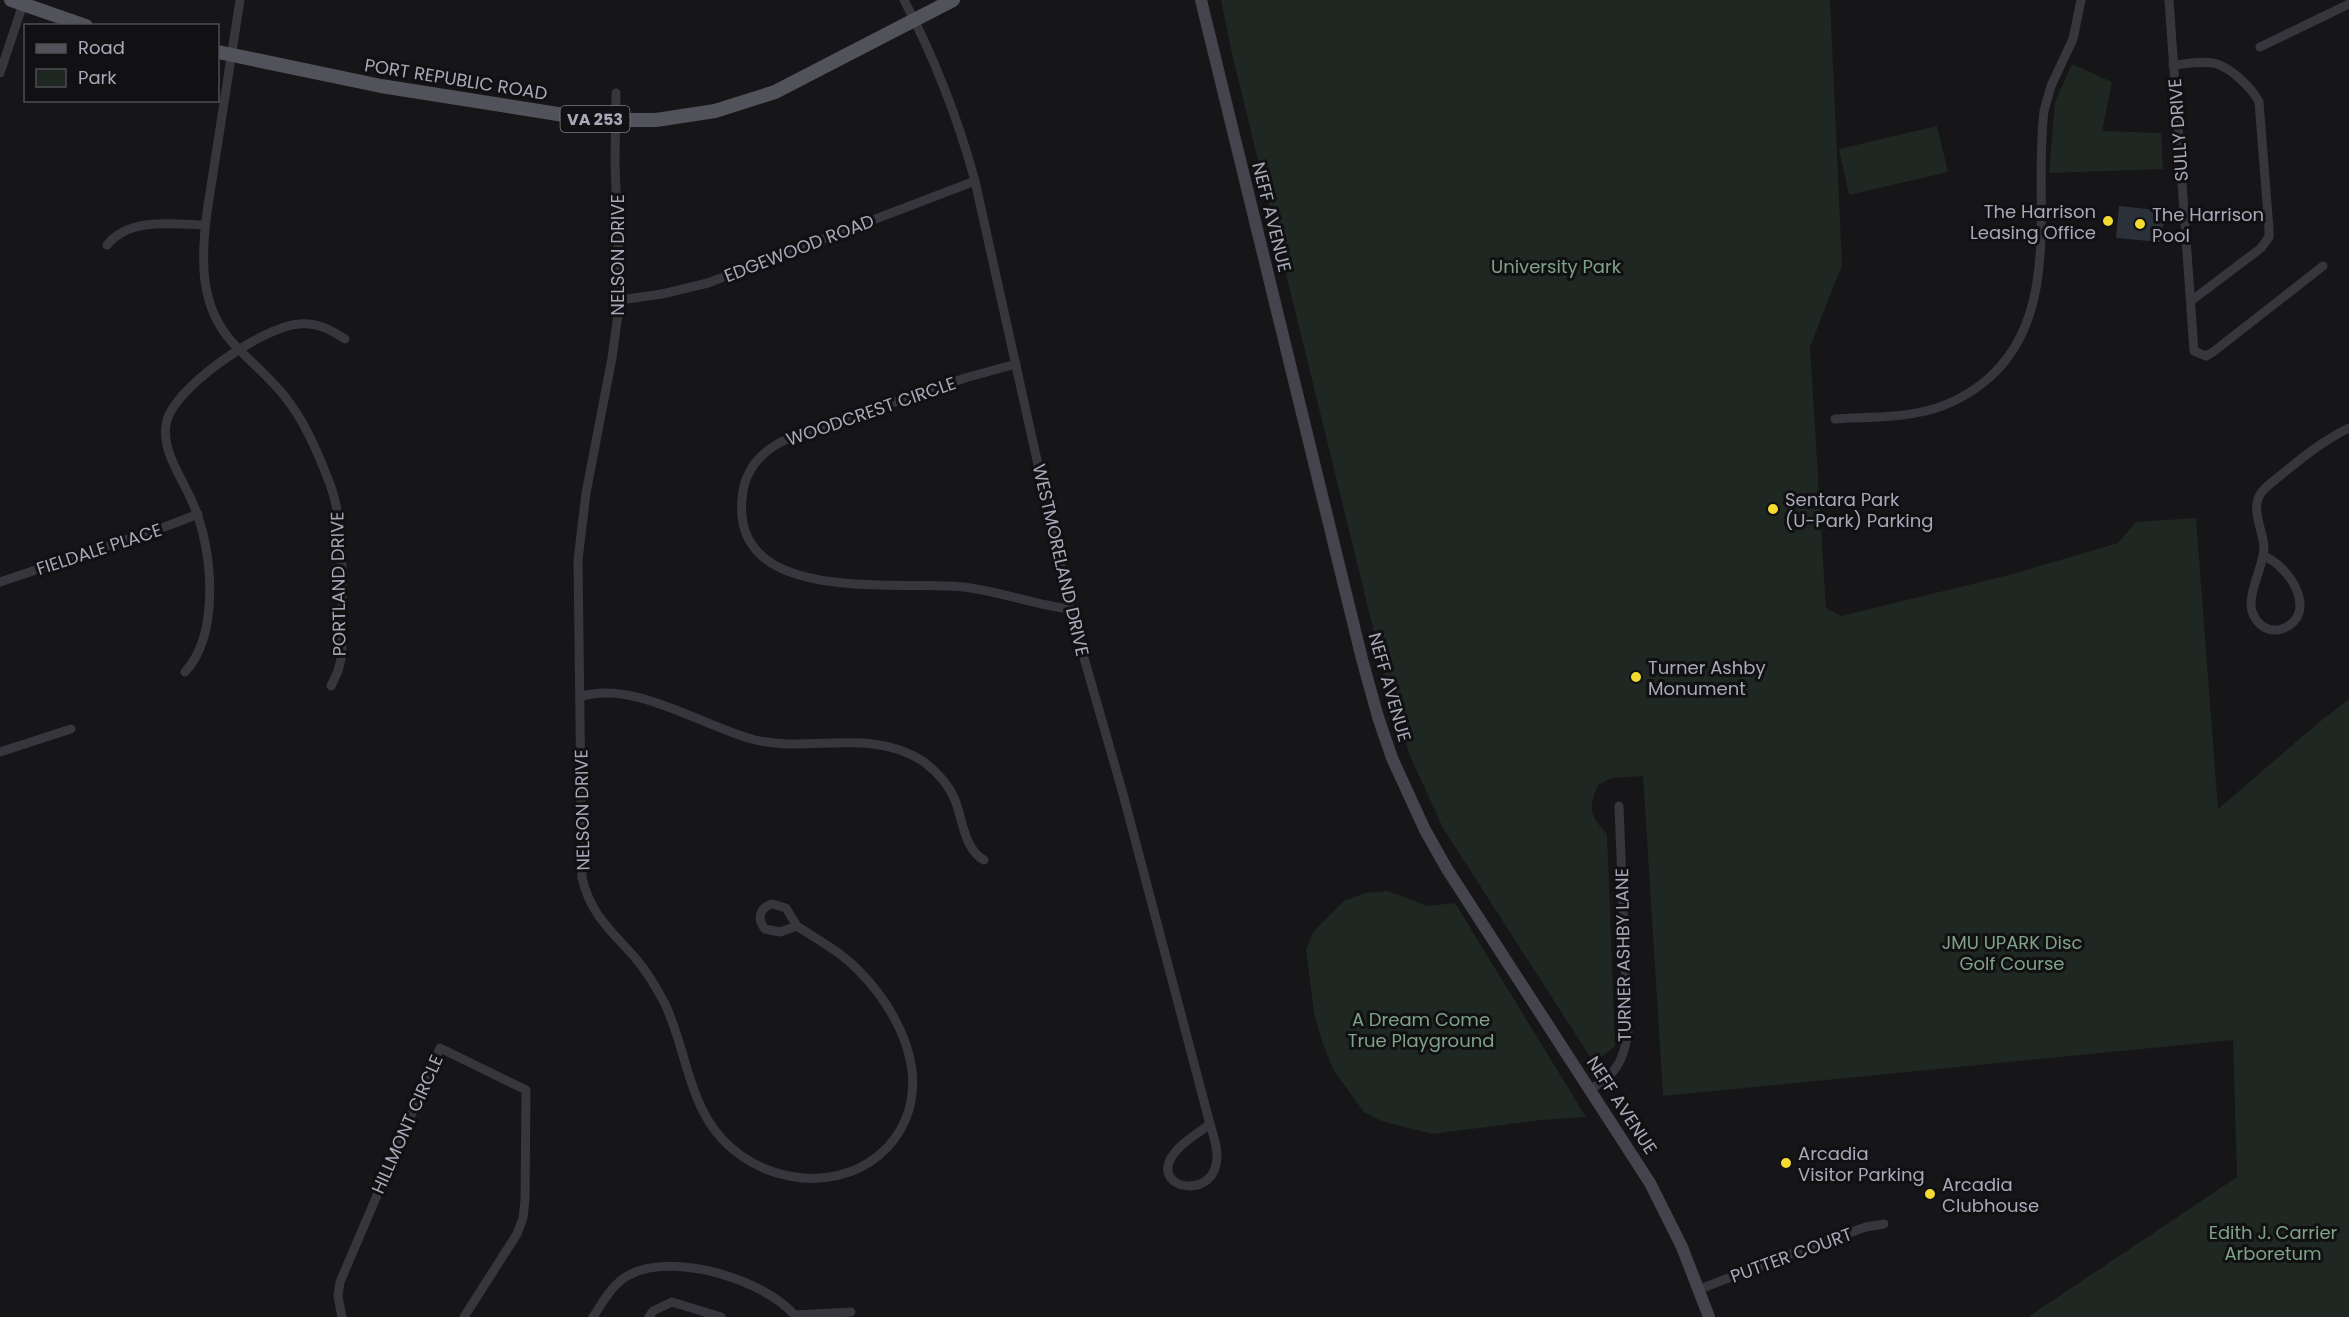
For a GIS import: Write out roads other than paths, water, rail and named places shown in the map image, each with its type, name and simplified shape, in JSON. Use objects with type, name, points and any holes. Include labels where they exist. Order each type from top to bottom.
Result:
[{"type":"main road","name":"PORT REPUBLIC ROAD","points":[[224,54],[381,86],[582,117],[641,121],[684,117],[748,102],[794,83],[953,0]]},
{"type":"main road","name":"NEFF AVENUE","points":[[1201,0],[1359,648],[1385,740],[1416,812],[1447,869],[1591,1089],[1660,1202],[1700,1289],[1709,1317]]},
{"type":"main road","points":[[20,1],[81,24]]},
{"type":"street","name":"PORTLAND DRIVE","points":[[219,99],[224,54],[240,0]]},
{"type":"street","name":"WESTMORELAND DRIVE","points":[[904,0],[962,133],[975,181],[1070,609],[1123,794],[1210,1124],[1217,1151],[1213,1174],[1208,1181],[1188,1186],[1174,1182],[1168,1174],[1169,1160],[1185,1143],[1210,1124]]},
{"type":"street","points":[[1835,419],[1906,414],[1940,407],[1981,385],[2001,367],[2015,348],[2033,308],[2038,278],[2044,111],[2051,86],[2073,39],[2081,0]]},
{"type":"street","name":"SULLY DRIVE","points":[[2169,0],[2194,351],[2206,356],[2323,267]]},
{"type":"street","points":[[0,73],[20,1]]},
{"type":"street","points":[[2260,47],[2349,4]]},
{"type":"street","points":[[2173,65],[2217,64],[2254,91],[2259,102],[2269,229],[2269,237],[2261,248],[2191,301]]},
{"type":"street","name":"NELSON DRIVE","points":[[616,93],[614,120],[620,300],[612,358],[580,533],[578,560],[581,864],[584,884],[594,910],[644,969],[658,993],[678,1035],[698,1100],[722,1138],[738,1153],[768,1170],[798,1178],[826,1178],[858,1169],[888,1147],[901,1128],[909,1108],[912,1069],[898,1026],[875,989],[844,956],[797,926]]},
{"type":"street","name":"PORTLAND DRIVE","points":[[219,102],[202,260],[206,293],[218,321],[238,348],[279,389],[293,408],[307,432],[335,498],[340,535],[342,655],[331,686]]},
{"type":"street","name":"EDGEWOOD ROAD","points":[[620,300],[662,294],[708,283],[975,181]]},
{"type":"street","points":[[107,245],[116,236],[138,226],[205,225]]},
{"type":"street","points":[[185,672],[200,650],[208,609],[208,558],[198,514],[168,449],[166,423],[173,406],[181,395],[238,348],[285,327],[298,324],[324,327],[345,339]]},
{"type":"street","name":"WOODCREST CIRCLE","points":[[1016,364],[965,378],[778,443],[759,457],[748,474],[742,498],[744,525],[750,540],[758,551],[777,566],[799,576],[854,585],[967,587],[1070,609]]},
{"type":"street","points":[[2263,556],[2274,560],[2283,568],[2292,578],[2298,592],[2299,608],[2296,617],[2290,625],[2280,629],[2271,630],[2262,626],[2251,610],[2251,599],[2264,545],[2257,502],[2261,493],[2315,447],[2349,428]]},
{"type":"street","name":"FIELDALE PLACE","points":[[0,582],[198,514]]},
{"type":"street","points":[[580,697],[601,693],[637,697],[765,742],[795,745],[869,743],[906,752],[933,769],[947,785],[956,800],[971,850],[984,860]]},
{"type":"street","points":[[0,752],[71,729]]},
{"type":"street","name":"TURNER ASHBY LANE","points":[[1591,1089],[1609,1077],[1623,1057],[1628,1033],[1619,806]]},
{"type":"street","name":"HILLMONT CIRCLE","points":[[342,1317],[338,1296],[340,1282],[440,1047],[526,1090],[523,1218],[517,1234],[464,1317]]},
{"type":"street","name":"PUTTER COURT","points":[[1700,1289],[1809,1247],[1866,1227],[1884,1224]]},
{"type":"street","points":[[593,1317],[607,1295],[628,1275],[656,1266],[687,1267],[726,1276],[769,1294],[796,1316],[851,1312]]},
{"type":"street","points":[[649,1317],[653,1311],[672,1302],[721,1317]]},
{"type":"place","name":"The Harrison Leasing Office","points":[[2108,221]]},
{"type":"place","name":"The Harrison Pool","points":[[2140,224]]},
{"type":"place","name":"Sentara Park (U-Park) Parking","points":[[1773,509]]},
{"type":"place","name":"Turner Ashby Monument","points":[[1636,677]]},
{"type":"place","name":"Arcadia Visitor Parking","points":[[1786,1163]]},
{"type":"place","name":"Arcadia Clubhouse","points":[[1930,1194]]},
{"type":"park label","name":"University Park","points":[[1556,266]]},
{"type":"park label","name":"JMU UPARK Disc Golf Course","points":[[2012,952]]},
{"type":"park label","name":"A Dream Come True Playground","points":[[1421,1029]]},
{"type":"park label","name":"Edith J. Carrier Arboretum","points":[[2273,1242]]}]
